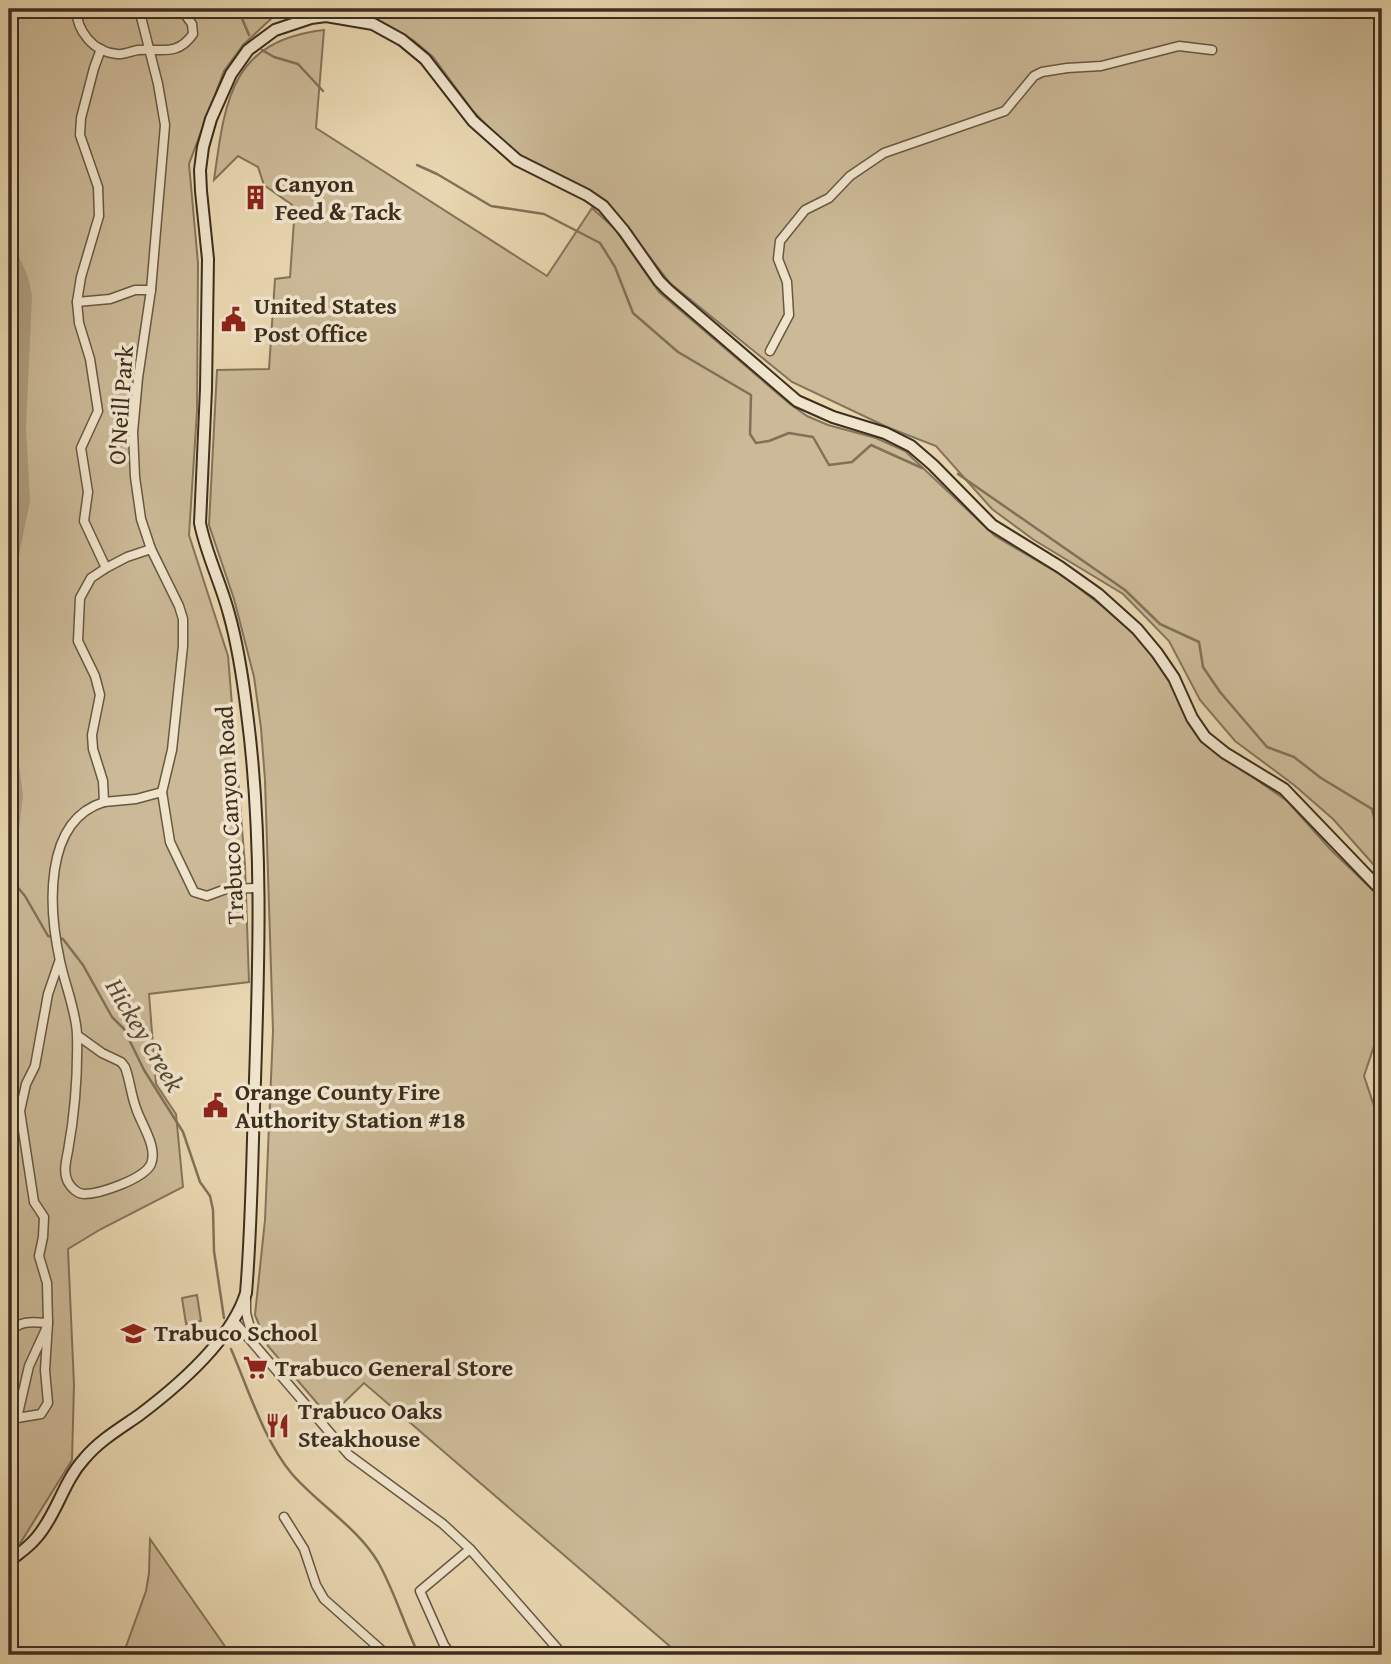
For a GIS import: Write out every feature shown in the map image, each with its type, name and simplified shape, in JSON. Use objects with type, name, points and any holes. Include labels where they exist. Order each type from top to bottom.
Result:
[{"type":"main road","name":"Trabuco Canyon Road","points":[[9,1561],[39,1535],[62,1491],[84,1458],[164,1396],[212,1349],[234,1321],[245,1294],[249,1262],[258,999],[258,888],[251,749],[242,675],[230,615],[200,523],[208,259],[200,170],[211,119],[220,94],[237,63],[257,41],[267,35],[307,16],[326,13],[373,24],[416,50],[473,121],[517,160],[587,195],[603,206],[659,281],[797,401],[833,417],[885,433],[911,446],[933,464],[992,524],[1060,567],[1121,614],[1153,647],[1174,678],[1192,718],[1205,737],[1224,753],[1284,789],[1382,891]]},
{"type":"street","points":[[76,9],[77,19],[86,38],[101,49],[117,54],[141,50],[167,51],[186,43],[192,34],[191,24],[181,9]]},
{"type":"street","name":"O'Neill Park","points":[[138,9],[158,84],[165,125],[151,290],[133,432],[135,477],[141,519],[151,550],[183,619],[183,646],[172,750],[162,792],[170,842],[194,892],[207,896],[226,889],[258,888]]},
{"type":"street","points":[[771,351],[789,315],[787,282],[778,259],[780,241],[805,210],[829,198],[850,176],[884,153],[1005,111],[1034,76],[1042,72],[1101,66],[1179,46],[1212,50]]},
{"type":"street","points":[[101,49],[81,118],[80,135],[98,187],[99,216],[81,277],[77,302],[98,411],[82,448],[88,492],[84,521],[106,568]]},
{"type":"street","points":[[77,302],[110,299],[135,290],[151,290]]},
{"type":"street","points":[[104,802],[103,781],[93,749],[92,735],[100,695],[95,677],[78,641],[80,598],[91,578],[127,557],[151,550]]},
{"type":"street","points":[[77,1035],[125,1067],[152,1155],[150,1164],[139,1176],[84,1194],[78,1193],[68,1183],[65,1166],[76,1099],[77,1035],[55,931],[53,879],[57,854],[79,815],[92,806],[162,792]]},
{"type":"street","points":[[17,1418],[41,1414],[48,1403],[47,1283],[39,1256],[44,1217],[34,1202],[20,1111],[26,1084],[35,1066],[48,994],[60,960]]},
{"type":"street","points":[[245,1294],[248,1321],[256,1345]]},
{"type":"street","points":[[9,1332],[27,1321],[48,1323]]},
{"type":"street","points":[[234,1321],[349,1455],[443,1524],[470,1549],[563,1655]]},
{"type":"street","points":[[17,1418],[29,1366],[48,1323]]},
{"type":"street","points":[[9,1410],[17,1418]]},
{"type":"street","points":[[284,1517],[304,1549],[316,1585],[324,1599],[387,1655]]},
{"type":"street","points":[[451,1655],[420,1595],[422,1588],[470,1549]]},
{"type":"street","points":[[317,1655],[324,1655]]},
{"type":"shaded area","points":[[9,9],[1382,9],[1382,874],[1333,819],[1294,785],[1235,741],[1200,700],[1169,641],[1123,594],[1034,540],[992,509],[936,446],[887,427],[792,382],[670,283],[620,219],[524,159],[493,132],[473,111],[433,57],[413,40],[370,18],[343,13],[309,11],[273,17],[243,45],[224,71],[189,164],[198,263],[197,411],[189,535],[228,656],[245,865],[249,982],[149,994],[156,1084],[176,1114],[183,1187],[68,1249],[74,1385],[72,1460],[21,1542],[9,1549]]},
{"type":"shaded area","points":[[324,30],[316,128],[547,276],[592,208],[614,228],[659,292],[790,404],[807,416],[828,425],[876,438],[905,451],[995,536],[1063,576],[1102,606],[1149,651],[1217,752],[1287,801],[1331,850],[1382,899],[1382,1022],[1364,1076],[1382,1130],[1382,1655],[680,1655],[364,1383],[329,1417],[268,1346],[255,1315],[265,1220],[273,1031],[265,780],[254,677],[234,599],[209,525],[217,370],[269,369],[275,279],[290,277],[295,207],[264,185],[258,167],[238,156],[214,180],[229,101],[238,80],[251,61],[269,47],[293,36]]},
{"type":"shaded area","points":[[197,1295],[201,1321],[186,1324],[182,1298]]},
{"type":"shaded area","points":[[150,1539],[231,1655],[169,1655],[159,1650],[157,1655],[123,1655],[146,1591]]},
{"type":"waterway","points":[[238,9],[249,35]]},
{"type":"waterway","points":[[262,50],[274,57],[298,64],[323,91]]},
{"type":"waterway","points":[[417,165],[491,206],[544,214],[600,243],[615,267],[633,313],[678,352],[751,395],[750,434],[756,443],[789,433],[813,437],[829,465],[852,462],[871,445],[922,468]]},
{"type":"waterway","points":[[9,252],[21,278],[25,296],[19,429],[23,500],[10,565],[9,586]]},
{"type":"waterway","points":[[958,474],[1125,590],[1160,624],[1199,642],[1203,667],[1220,692],[1267,747],[1294,757],[1321,778],[1372,809],[1382,849]]},
{"type":"waterway","points":[[9,743],[16,795],[9,854]]},
{"type":"waterway","name":"Hickey Creek","points":[[9,877],[25,896],[48,936],[63,939],[83,965],[112,1017],[124,1029],[144,1070],[183,1132],[200,1182],[210,1196],[214,1251],[224,1318]]},
{"type":"waterway","points":[[231,1349],[257,1414],[282,1461],[302,1485],[369,1549],[384,1573],[419,1655]]},
{"type":"place","name":"Canyon Feed & Tack","points":[[255,198]]},
{"type":"place","name":"United States Post Office","points":[[234,320]]},
{"type":"place","name":"Orange County Fire Authority Station #18","points":[[215,1106]]},
{"type":"place","name":"Trabuco School","points":[[134,1333]]},
{"type":"place","name":"Trabuco General Store","points":[[255,1368]]},
{"type":"place","name":"Trabuco Oaks Steakhouse","points":[[278,1425]]}]
